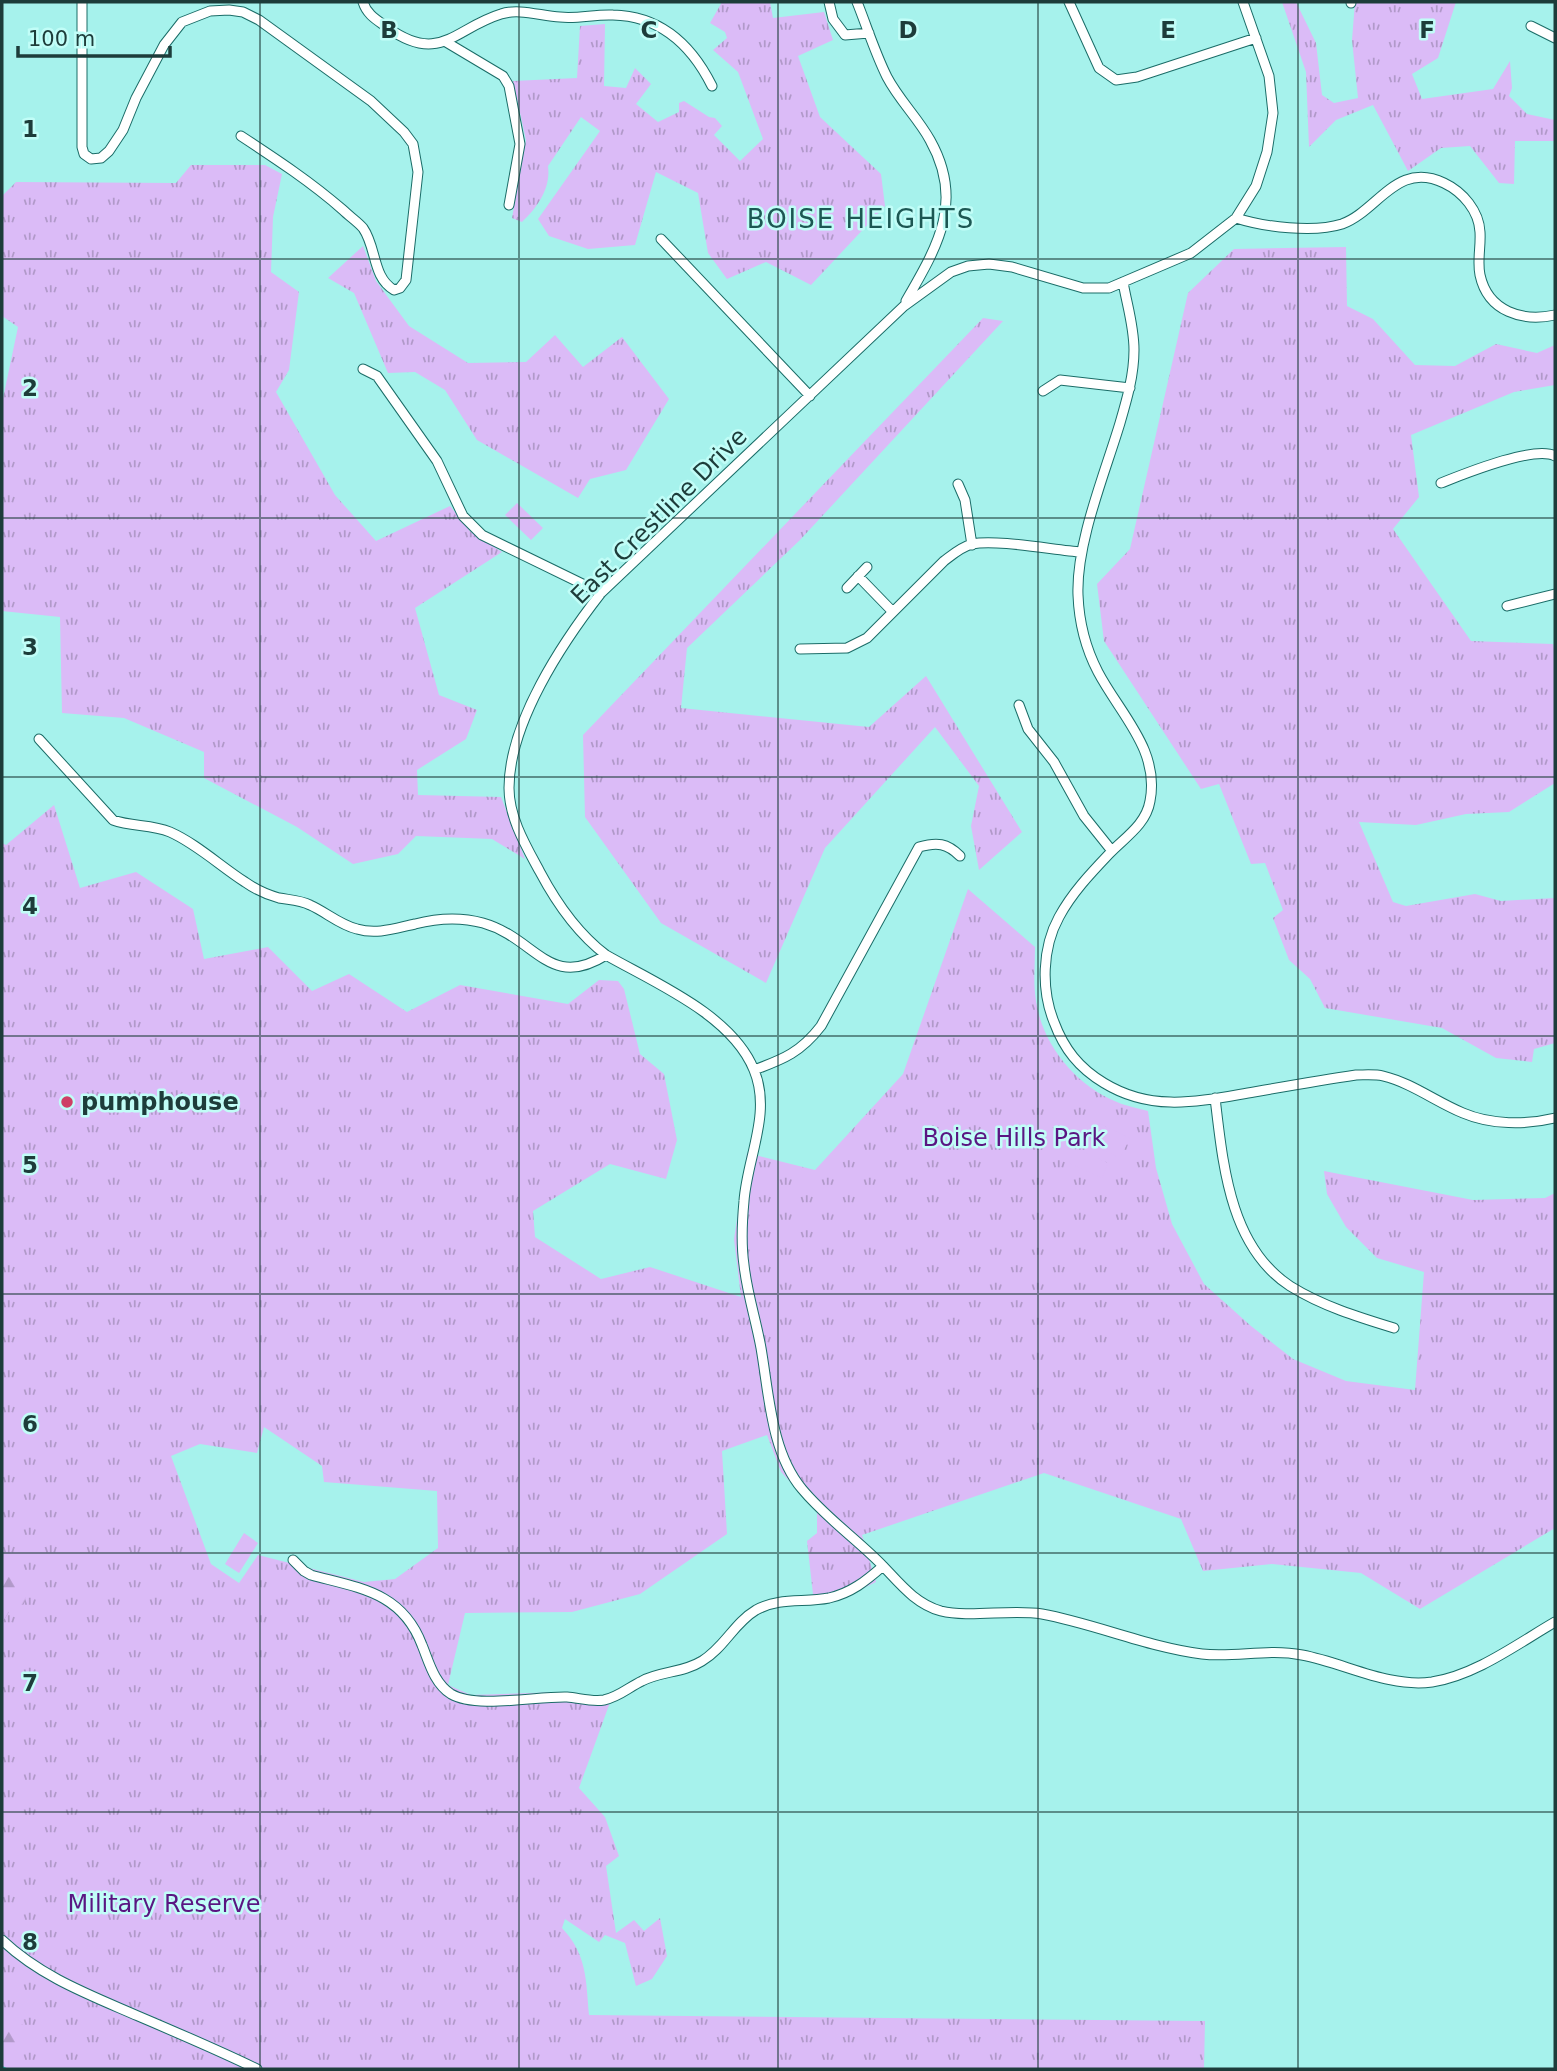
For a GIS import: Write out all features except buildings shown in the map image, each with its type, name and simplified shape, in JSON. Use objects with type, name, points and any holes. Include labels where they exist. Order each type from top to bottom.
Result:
[{"type":"street","points":[[82,2],[82,147],[84,154],[91,159],[101,158],[109,151],[123,130],[136,98],[164,45],[182,22],[210,11],[243,12],[259,20],[371,101],[404,132],[412,144],[418,172],[406,280],[400,288],[394,290],[380,277],[363,228],[317,187],[241,136]]},
{"type":"street","points":[[363,2],[371,17],[397,34],[414,42],[429,44],[446,42],[500,14],[512,12],[559,17],[614,15],[639,19],[679,39],[699,61],[712,86]]},
{"type":"street","points":[[829,2],[833,19],[845,35],[869,33]]},
{"type":"street","points":[[857,2],[888,78],[930,139],[941,167],[945,188],[943,228],[936,248],[904,306]]},
{"type":"street","points":[[1069,2],[1099,68],[1116,80],[1137,77],[1256,38]]},
{"type":"street","points":[[904,306],[951,271],[989,264],[1012,267],[1095,289],[1109,288],[1191,253],[1236,218],[1256,186],[1271,134],[1273,113],[1271,86],[1244,2]]},
{"type":"street","points":[[1531,26],[1555,38]]},
{"type":"street","points":[[446,42],[503,76],[509,86],[520,144],[509,205]]},
{"type":"street","points":[[1236,218],[1267,226],[1339,225],[1355,218],[1395,184],[1419,178],[1440,181],[1459,193],[1478,220],[1480,276],[1495,302],[1507,313],[1519,317],[1555,315]]},
{"type":"street","points":[[662,239],[810,396]]},
{"type":"street","points":[[1122,282],[1132,322],[1134,351],[1130,388],[1081,552],[1078,594],[1088,647],[1099,672],[1143,744],[1151,767],[1150,803],[1143,820],[1072,897],[1058,919],[1046,956],[1045,989],[1060,1037],[1073,1059],[1094,1077],[1133,1098],[1165,1102],[1214,1098],[1356,1075],[1380,1076],[1402,1082],[1466,1114],[1494,1122],[1521,1123],[1555,1118]]},
{"type":"street","name":"East Crestline Drive","points":[[904,306],[601,593],[571,632],[523,721],[512,755],[509,789],[514,819],[547,887],[570,920],[606,955],[706,1012],[746,1053],[754,1070],[759,1086],[759,1126],[744,1197],[743,1264],[774,1423],[789,1469],[802,1489],[911,1596],[926,1606],[944,1612],[1040,1614],[1086,1624],[1177,1651],[1206,1655],[1260,1651],[1294,1653],[1329,1660],[1399,1682],[1429,1682],[1449,1678],[1491,1660],[1555,1622]]},
{"type":"street","points":[[363,369],[377,376],[437,461],[463,516],[482,535],[601,593]]},
{"type":"street","points":[[1043,391],[1060,380],[1130,388]]},
{"type":"street","points":[[1441,484],[1469,472],[1536,452],[1555,456]]},
{"type":"street","points":[[958,484],[965,500],[972,544]]},
{"type":"street","points":[[800,649],[847,648],[867,638],[944,561],[972,544],[1081,552]]},
{"type":"street","points":[[847,588],[867,567]]},
{"type":"street","points":[[858,576],[892,612]]},
{"type":"street","points":[[1507,606],[1555,594]]},
{"type":"street","points":[[1019,705],[1028,729],[1054,762],[1084,816],[1112,851]]},
{"type":"street","points":[[39,739],[113,820],[125,824],[154,826],[168,831],[248,884],[279,898],[309,904],[348,926],[374,932],[434,920],[467,920],[505,932],[562,968],[589,965],[606,955]]},
{"type":"street","points":[[754,1070],[780,1060],[807,1044],[821,1026],[919,847],[933,843],[949,845],[960,856]]},
{"type":"street","points":[[1214,1098],[1229,1191],[1236,1213],[1252,1244],[1268,1266],[1287,1284],[1310,1297],[1347,1313],[1394,1328]]},
{"type":"street","points":[[293,1560],[311,1575],[371,1591],[400,1609],[421,1640],[439,1683],[448,1692],[472,1701],[565,1697],[603,1700],[615,1697],[643,1681],[687,1670],[705,1660],[755,1611],[776,1602],[842,1594],[859,1586],[883,1566]]},
{"type":"street","points":[[2,1940],[13,1951],[61,1983],[257,2069]]},
{"type":"green space","points":[[722,2],[770,2],[773,18],[824,12],[833,40],[798,56],[820,117],[881,174],[885,206],[811,285],[766,262],[727,279],[708,253],[698,193],[656,172],[635,245],[588,249],[549,236],[538,219],[600,131],[581,117],[548,166],[547,182],[538,203],[522,222],[512,218],[526,140],[513,81],[577,78],[580,26],[605,24],[604,86],[626,88],[635,68],[651,84],[636,104],[658,122],[679,112],[679,103],[684,101],[715,118],[722,126],[714,135],[740,161],[763,139],[738,72],[713,50],[727,38],[725,32],[710,23]]},
{"type":"green space","points":[[1282,2],[1296,2],[1316,43],[1322,95],[1334,103],[1358,98],[1352,40],[1355,2],[1456,2],[1438,58],[1412,74],[1422,99],[1493,89],[1510,61],[1512,88],[1509,96],[1527,114],[1555,120],[1555,141],[1515,141],[1514,184],[1499,183],[1470,146],[1441,148],[1408,171],[1373,105],[1336,120],[1309,147],[1306,72]]},
{"type":"green space","points":[[191,165],[265,165],[282,174],[273,217],[271,272],[299,292],[289,370],[276,392],[335,495],[376,541],[450,506],[471,532],[502,552],[415,608],[439,695],[477,710],[466,739],[417,770],[418,795],[501,797],[525,859],[492,839],[416,836],[398,854],[353,864],[297,827],[204,778],[204,752],[124,718],[62,713],[60,617],[2,611],[2,403],[18,327],[2,316],[2,196],[16,182],[176,183]]},
{"type":"green space","points":[[363,246],[376,281],[409,326],[468,363],[526,362],[555,335],[583,367],[622,337],[669,399],[626,470],[590,479],[578,498],[477,440],[445,390],[415,372],[388,373],[354,293],[328,278]]},
{"type":"green space","points":[[1346,247],[1347,306],[1373,319],[1415,365],[1455,366],[1496,344],[1537,353],[1555,345],[1555,385],[1514,392],[1411,435],[1419,497],[1393,529],[1471,641],[1553,644],[1555,783],[1509,812],[1466,814],[1416,825],[1359,822],[1393,902],[1406,906],[1475,894],[1501,901],[1555,898],[1555,1043],[1534,1049],[1532,1062],[1496,1058],[1442,1028],[1325,1008],[1310,979],[1289,960],[1273,918],[1283,910],[1265,863],[1251,864],[1219,784],[1201,789],[1104,641],[1097,584],[1130,549],[1188,293],[1234,249]]},
{"type":"green space","points":[[983,318],[1003,321],[800,540],[687,648],[681,708],[869,727],[926,676],[1022,832],[979,870],[971,826],[979,786],[935,727],[825,848],[766,983],[661,923],[585,817],[583,735]]},
{"type":"green space","points":[[517,503],[543,528],[531,540],[505,515]]},
{"type":"green space","points":[[54,805],[80,888],[136,872],[193,909],[204,959],[268,947],[312,991],[349,974],[407,1012],[460,985],[568,1004],[599,980],[618,981],[624,989],[640,1054],[664,1074],[677,1140],[666,1179],[610,1164],[533,1211],[535,1237],[601,1279],[650,1267],[741,1297],[734,1239],[747,1153],[815,1170],[903,1074],[968,889],[1035,947],[1036,1001],[1045,1033],[1063,1062],[1088,1086],[1102,1095],[1148,1111],[1156,1168],[1172,1224],[1204,1284],[1293,1359],[1346,1381],[1415,1390],[1424,1272],[1377,1258],[1346,1227],[1327,1194],[1324,1171],[1473,1200],[1545,1198],[1555,1193],[1555,1528],[1420,1609],[1361,1573],[1272,1564],[1203,1571],[1181,1519],[1044,1473],[862,1535],[876,1582],[835,1602],[814,1603],[807,1541],[817,1533],[817,1511],[781,1472],[767,1435],[722,1451],[727,1534],[640,1594],[572,1612],[465,1613],[448,1685],[471,1695],[562,1692],[597,1697],[613,1694],[579,1788],[605,1817],[619,1856],[606,1866],[616,1933],[634,1920],[644,1931],[660,1918],[667,1956],[652,1979],[636,1986],[625,1943],[605,1935],[599,1942],[565,1919],[562,1928],[576,1948],[584,1968],[589,2015],[1205,2021],[1204,2069],[2,2069],[2,843],[6,845]],"holes":[[[264,1427],[322,1466],[324,1482],[437,1491],[438,1548],[395,1579],[364,1582],[258,1555],[239,1583],[211,1564],[171,1456],[200,1444],[257,1453]]]},
{"type":"green space","points":[[1094,1121],[1130,1138],[1120,1158],[1085,1142]]},
{"type":"green space","points":[[1076,1148],[1108,1163],[1102,1178],[1069,1163]]},
{"type":"green space","points":[[244,1533],[258,1543],[239,1573],[225,1564]]},
{"type":"green space","points":[[2,1575],[20,1580],[26,1596],[20,1612],[9,1612],[2,1623]]},
{"type":"green space","points":[[6,2016],[23,2025],[32,2041],[2,2052],[2,2017]]},
{"type":"waterway","points":[[2,2067],[6,2069]]},
{"type":"place","name":"pumphouse","points":[[67,1102]]},
{"type":"district","name":"BOISE HEIGHTS","points":[[861,219]]},
{"type":"park label","name":"Boise Hills Park","points":[[1014,1138]]},
{"type":"park label","name":"Military Reserve","points":[[164,1904]]}]
